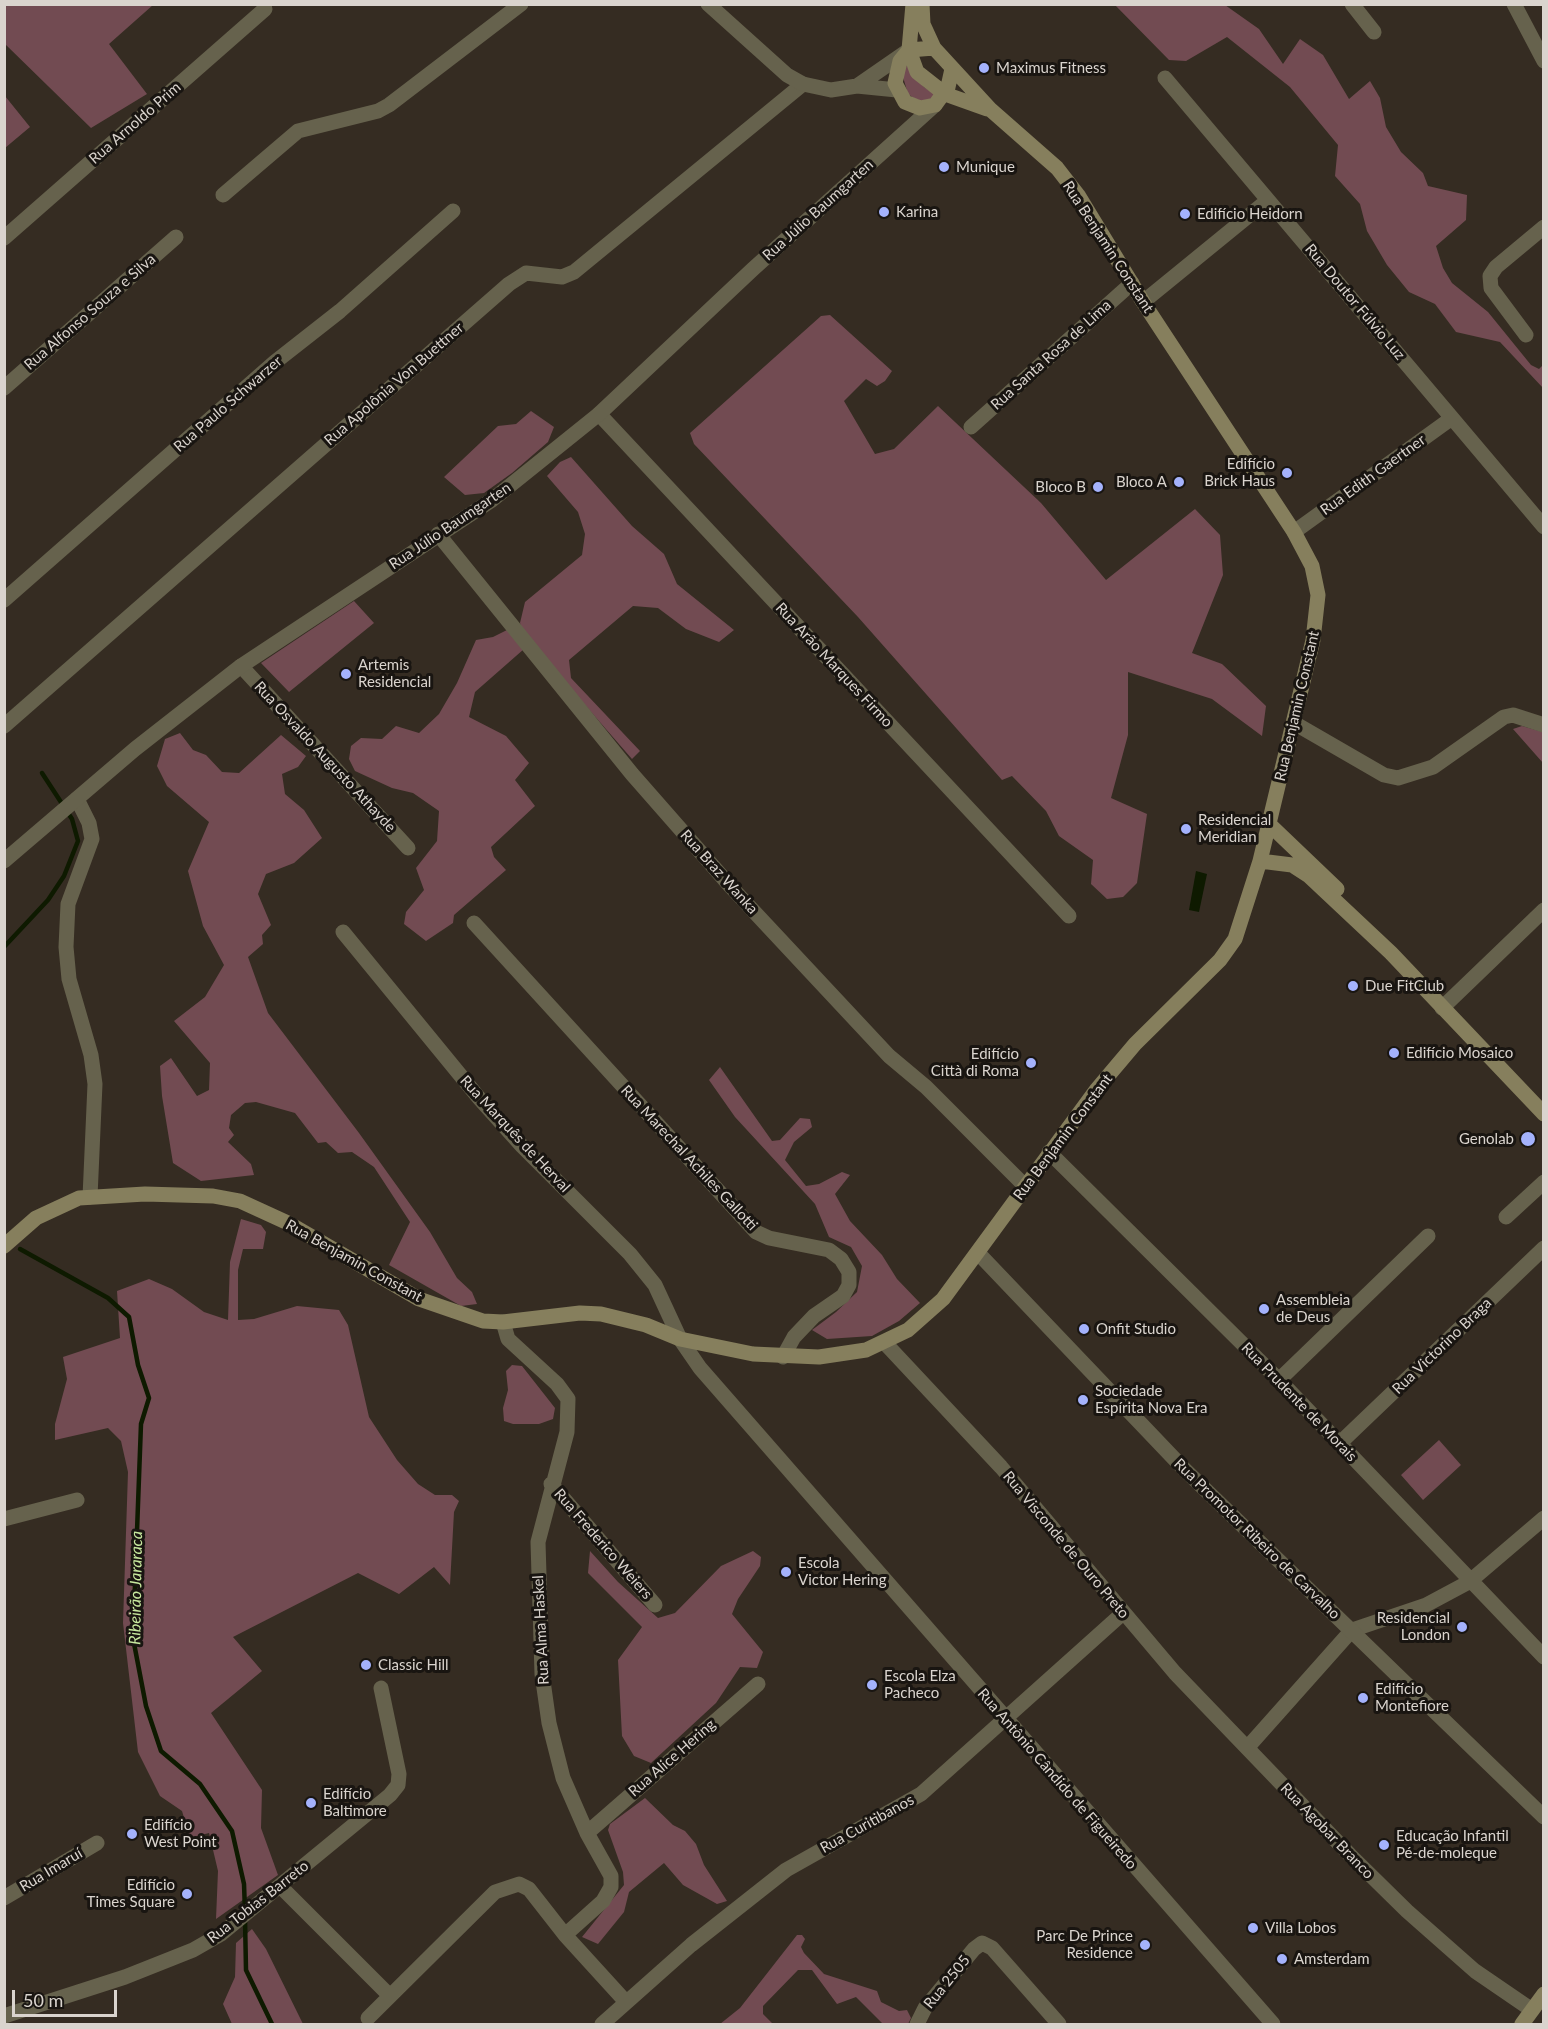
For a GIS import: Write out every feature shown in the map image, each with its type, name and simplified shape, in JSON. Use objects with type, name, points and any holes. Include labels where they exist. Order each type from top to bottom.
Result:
[{"type":"main road","points":[[913,4],[909,50],[896,69],[901,96],[920,108],[940,99],[952,69]]},
{"type":"main road","name":"Rua Benjamin Constant","points":[[4,1246],[36,1218],[61,1205],[90,1197],[193,1195],[240,1201],[298,1228],[419,1299],[465,1317],[503,1322],[580,1313],[601,1314],[637,1322],[680,1339],[728,1350],[783,1357],[846,1354],[884,1342],[908,1330],[943,1299],[978,1254],[1049,1152],[1135,1044],[1220,960],[1235,939],[1260,861],[1294,723],[1313,640],[1318,606],[1312,566],[1294,532],[1143,302],[1078,195],[1057,168],[991,110],[934,48],[923,24],[922,4]]},
{"type":"main road","points":[[909,50],[934,48]]},
{"type":"main road","name":"Rua Benjamin Constant","points":[[909,50],[917,72],[940,99],[991,110]]},
{"type":"main road","points":[[1270,825],[1365,918],[1390,953]]},
{"type":"main road","points":[[1260,861],[1292,865],[1309,876],[1390,953],[1544,1114]]},
{"type":"main road","points":[[1522,2025],[1544,1994]]},
{"type":"street","points":[[224,195],[298,131],[378,111],[389,105],[521,4]]},
{"type":"street","points":[[708,4],[788,75],[803,84],[831,90],[857,86],[901,96],[905,119],[899,138]]},
{"type":"street","points":[[1352,4],[1374,32]]},
{"type":"street","points":[[1514,4],[1544,61]]},
{"type":"street","name":"Rua Arnoldo Prim","points":[[4,238],[265,9]]},
{"type":"street","points":[[857,86],[909,50]]},
{"type":"street","name":"Rua Doutor Fúlvio Luz","points":[[1165,78],[1544,527]]},
{"type":"street","name":"Rua Apolônia Von Buettner","points":[[4,726],[508,284],[526,273],[562,278],[574,272],[803,84]]},
{"type":"street","name":"Rua Júlio Baumgarten","points":[[4,861],[241,666],[492,500],[599,414],[940,99]]},
{"type":"street","points":[[1143,302],[1268,200]]},
{"type":"street","name":"Rua Paulo Schwarzer","points":[[4,600],[267,369],[340,310],[453,211]]},
{"type":"street","points":[[1526,335],[1491,288],[1491,276],[1496,267],[1544,227]]},
{"type":"street","name":"Rua Alfonso Souza e Silva","points":[[4,388],[176,237]]},
{"type":"street","name":"Rua Santa Rosa de Lima","points":[[970,427],[1132,283]]},
{"type":"street","name":"Rua Arão Marques Firmo","points":[[599,414],[1069,915]]},
{"type":"street","name":"Rua Edith Gaertner","points":[[1294,532],[1452,418]]},
{"type":"street","name":"Rua Braz Wanka","points":[[438,534],[612,750],[732,888],[889,1056],[926,1087],[1025,1186]]},
{"type":"street","name":"Rua Osvaldo Augusto Athayde","points":[[241,666],[408,848]]},
{"type":"street","points":[[1294,723],[1384,774],[1398,778],[1433,767],[1504,717],[1513,715],[1544,725]]},
{"type":"street","points":[[70,805],[89,823],[92,839],[68,904],[66,947],[69,979],[91,1055],[95,1084],[90,1197]]},
{"type":"street","points":[[1442,1008],[1544,910]]},
{"type":"street","name":"Rua Marechal Achiles Gallotti","points":[[474,923],[756,1232],[769,1238],[829,1250],[841,1259],[849,1272],[849,1285],[843,1296],[814,1316],[794,1337],[783,1357]]},
{"type":"street","name":"Rua Marquês de Herval","points":[[343,932],[478,1098],[522,1146],[630,1254],[655,1285],[680,1339]]},
{"type":"street","name":"Rua Prudente de Morais","points":[[1049,1152],[1279,1380],[1544,1657]]},
{"type":"street","points":[[1506,1217],[1544,1182]]},
{"type":"street","points":[[1279,1380],[1428,1236]]},
{"type":"street","name":"Rua Victorino Braga","points":[[1340,1443],[1544,1248]]},
{"type":"street","name":"Rua Promotor Ribeiro de Carvalho","points":[[978,1254],[1184,1469],[1544,1817]]},
{"type":"street","name":"Rua Alma Haskel","points":[[503,1322],[508,1340],[557,1384],[568,1399],[567,1432],[551,1484],[538,1542],[542,1674],[555,1752],[563,1778],[587,1833],[611,1876],[611,1887],[603,1901],[565,1935]]},
{"type":"street","name":"Rua Antônio Cândido de Figueiredo","points":[[680,1339],[700,1368],[1273,2025]]},
{"type":"street","name":"Rua Visconde de Ouro Preto","points":[[884,1342],[1001,1467],[1175,1673],[1247,1748]]},
{"type":"street","name":"Rua Frederico Weiers","points":[[551,1484],[655,1605]]},
{"type":"street","points":[[4,1519],[77,1500]]},
{"type":"street","points":[[1247,1748],[1352,1630],[1426,1605],[1470,1582],[1544,1518]]},
{"type":"street","name":"Rua Curitibanos","points":[[602,2025],[626,2002],[786,1870],[921,1794],[1124,1613]]},
{"type":"street","name":"Rua Alice Hering","points":[[587,1833],[758,1684]]},
{"type":"street","name":"Rua Tobias Barreto","points":[[4,2016],[125,1977],[193,1950],[221,1934],[390,1795],[398,1785],[399,1774],[381,1688]]},
{"type":"street","name":"Rua Agobar Branco","points":[[1247,1748],[1407,1911],[1475,1971],[1532,2010]]},
{"type":"street","name":"Rua Imaruí","points":[[4,1898],[97,1843]]},
{"type":"street","points":[[368,2018],[495,1892],[507,1886],[519,1884],[529,1889],[565,1935],[626,2002]]},
{"type":"street","points":[[280,1886],[390,1996]]},
{"type":"street","name":"Rua 2505","points":[[917,2025],[925,2008],[974,1949],[982,1943],[992,1948],[1059,2025]]},
{"type":"shaded area","points":[[5,4],[153,5],[109,44],[147,94],[91,128],[5,44]]},
{"type":"shaded area","points":[[1115,5],[1225,5],[1259,29],[1283,64],[1300,39],[1323,55],[1349,99],[1370,81],[1380,98],[1386,127],[1401,152],[1423,173],[1428,186],[1467,195],[1466,220],[1436,246],[1443,268],[1452,283],[1488,312],[1531,365],[1539,369],[1543,365],[1543,388],[1500,342],[1456,332],[1435,304],[1409,292],[1387,265],[1367,231],[1360,204],[1335,176],[1338,145],[1290,87],[1227,37],[1186,61],[1169,60]]},
{"type":"shaded area","points":[[906,65],[924,87],[936,95],[927,102],[915,99],[908,94],[903,77]]},
{"type":"shaded area","points":[[5,96],[30,127],[4,148]]},
{"type":"shaded area","points":[[830,315],[892,371],[885,381],[877,386],[866,379],[844,401],[875,454],[894,449],[938,406],[1041,503],[1106,580],[1195,509],[1220,535],[1223,575],[1192,653],[1222,664],[1266,706],[1262,736],[1212,699],[1128,672],[1128,735],[1111,798],[1147,814],[1137,883],[1123,897],[1107,899],[1091,884],[1093,860],[1059,836],[1046,811],[1012,776],[1002,780],[858,617],[694,444],[690,433],[821,316]]},
{"type":"shaded area","points":[[531,411],[554,427],[548,442],[512,473],[484,493],[465,495],[444,477],[498,426],[516,424]]},
{"type":"shaded area","points":[[571,457],[632,526],[664,554],[677,584],[734,630],[719,642],[686,629],[658,608],[633,606],[569,660],[571,678],[640,751],[632,759],[524,635],[520,623],[525,602],[582,555],[585,534],[578,512],[547,476],[560,462]]},
{"type":"shaded area","points":[[354,601],[374,623],[289,692],[261,663]]},
{"type":"shaded area","points":[[509,629],[524,649],[475,692],[469,717],[506,736],[529,763],[515,780],[535,806],[491,847],[494,857],[506,870],[454,915],[453,923],[426,941],[404,924],[406,912],[424,890],[416,868],[437,841],[439,811],[413,793],[392,788],[355,771],[349,759],[351,746],[361,738],[382,739],[396,726],[419,733],[439,714],[457,683],[476,640],[493,637]]},
{"type":"shaded area","points":[[1522,726],[1543,732],[1543,763],[1513,729]]},
{"type":"shaded area","points":[[180,733],[193,750],[206,755],[222,772],[239,773],[281,735],[306,756],[298,767],[282,774],[285,794],[304,810],[322,838],[294,863],[266,874],[258,894],[271,925],[262,935],[263,944],[248,957],[268,1013],[359,1133],[430,1232],[457,1278],[472,1292],[477,1304],[461,1306],[389,1265],[410,1222],[374,1167],[352,1152],[338,1153],[326,1142],[318,1143],[295,1113],[256,1102],[245,1103],[231,1115],[229,1128],[234,1135],[228,1142],[251,1164],[254,1175],[201,1181],[173,1163],[162,1096],[160,1066],[171,1058],[197,1096],[209,1090],[210,1063],[174,1021],[205,997],[224,965],[203,926],[188,871],[209,822],[167,786],[157,766],[165,739]]},
{"type":"shaded area","points":[[1196,871],[1207,874],[1199,912],[1189,910]]},
{"type":"shaded area","points":[[720,1067],[772,1141],[780,1140],[800,1118],[810,1119],[812,1127],[794,1142],[785,1160],[806,1186],[819,1184],[842,1172],[850,1175],[835,1194],[850,1221],[882,1255],[897,1279],[920,1303],[899,1321],[872,1336],[827,1339],[812,1330],[857,1292],[862,1266],[851,1247],[829,1237],[815,1204],[735,1117],[709,1080]]},
{"type":"shaded area","points":[[241,1219],[261,1225],[266,1232],[263,1249],[243,1249],[238,1270],[238,1320],[254,1319],[297,1306],[339,1310],[348,1325],[369,1417],[397,1460],[418,1484],[435,1495],[452,1495],[459,1501],[454,1512],[450,1585],[434,1567],[399,1594],[358,1573],[233,1637],[262,1671],[211,1713],[262,1790],[261,1828],[278,1875],[216,1919],[218,1871],[209,1833],[190,1838],[182,1811],[160,1796],[138,1752],[123,1623],[128,1472],[121,1441],[108,1428],[55,1440],[55,1424],[67,1379],[63,1357],[120,1338],[117,1291],[149,1279],[172,1289],[204,1312],[228,1320],[230,1262]]},
{"type":"shaded area","points":[[512,1365],[522,1366],[555,1408],[553,1419],[539,1424],[513,1424],[504,1421],[503,1408],[508,1390],[506,1371]]},
{"type":"shaded area","points":[[1439,1440],[1461,1465],[1423,1500],[1401,1475]]},
{"type":"shaded area","points":[[590,1551],[618,1582],[658,1618],[675,1613],[721,1566],[753,1551],[761,1557],[760,1566],[738,1599],[732,1614],[763,1652],[757,1668],[740,1667],[716,1703],[651,1763],[634,1756],[622,1736],[618,1660],[642,1627],[588,1573]]},
{"type":"shaded area","points":[[645,1798],[673,1825],[685,1831],[696,1844],[704,1865],[727,1901],[717,1904],[683,1885],[664,1863],[629,1892],[624,1912],[598,1944],[582,1937],[624,1885],[623,1872],[608,1830],[610,1824]]},
{"type":"shaded area","points":[[252,1929],[266,1949],[303,2024],[232,2024],[223,2004],[235,1977],[236,1943]]},
{"type":"shaded area","points":[[797,1935],[802,1935],[805,1939],[801,1947],[804,1953],[824,1974],[877,1991],[881,2002],[899,2011],[907,2010],[911,2018],[908,2024],[883,2024],[856,1997],[837,2004],[812,1970],[798,1970],[763,2006],[763,2014],[773,2024],[720,2024],[740,2008]]},
{"type":"waterway","name":"Ribeirão Jararaca","points":[[4,947],[48,900],[64,876],[78,841],[72,819],[42,773]]},
{"type":"waterway","name":"Ribeirão Jararaca","points":[[20,1249],[108,1298],[129,1317],[138,1365],[149,1398],[141,1424],[133,1638],[146,1706],[161,1751],[200,1784],[232,1831],[244,1884],[245,1911]]},
{"type":"waterway","name":"Ribeirão Jararaca","points":[[245,1919],[246,1970],[272,2024]]},
{"type":"place","name":"Maximus Fitness","points":[[984,68]]},
{"type":"place","name":"Munique","points":[[944,167]]},
{"type":"place","name":"Karina","points":[[884,212]]},
{"type":"place","name":"Edifício Heidorn","points":[[1185,214]]},
{"type":"place","name":"Edifício Brick Haus","points":[[1287,473]]},
{"type":"place","name":"Bloco A","points":[[1179,482]]},
{"type":"place","name":"Bloco B","points":[[1098,487]]},
{"type":"place","name":"Artemis Residencial","points":[[346,674]]},
{"type":"place","name":"Residencial Meridian","points":[[1186,829]]},
{"type":"place","name":"Due FitClub","points":[[1353,986]]},
{"type":"place","name":"Edifício Mosaico","points":[[1394,1053]]},
{"type":"place","name":"Edifício Città di Roma","points":[[1031,1063]]},
{"type":"place","name":"Genolab","points":[[1528,1139]]},
{"type":"place","name":"Assembleia de Deus","points":[[1264,1309]]},
{"type":"place","name":"Onfit Studio","points":[[1084,1329]]},
{"type":"place","name":"Sociedade Espírita Nova Era","points":[[1083,1400]]},
{"type":"place","name":"Escola Victor Hering","points":[[786,1572]]},
{"type":"place","name":"Residencial London","points":[[1462,1627]]},
{"type":"place","name":"Classic Hill","points":[[366,1665]]},
{"type":"place","name":"Escola Elza Pacheco","points":[[872,1685]]},
{"type":"place","name":"Edifício Montefiore","points":[[1363,1698]]},
{"type":"place","name":"Edifício Baltimore","points":[[311,1803]]},
{"type":"place","name":"Edifício West Point","points":[[132,1834]]},
{"type":"place","name":"Educação Infantil Pé-de-moleque","points":[[1384,1845]]},
{"type":"place","name":"Edifício Times Square","points":[[187,1894]]},
{"type":"place","name":"Villa Lobos","points":[[1253,1928]]},
{"type":"place","name":"Parc De Prince Residence","points":[[1145,1945]]},
{"type":"place","name":"Amsterdam","points":[[1282,1959]]}]
